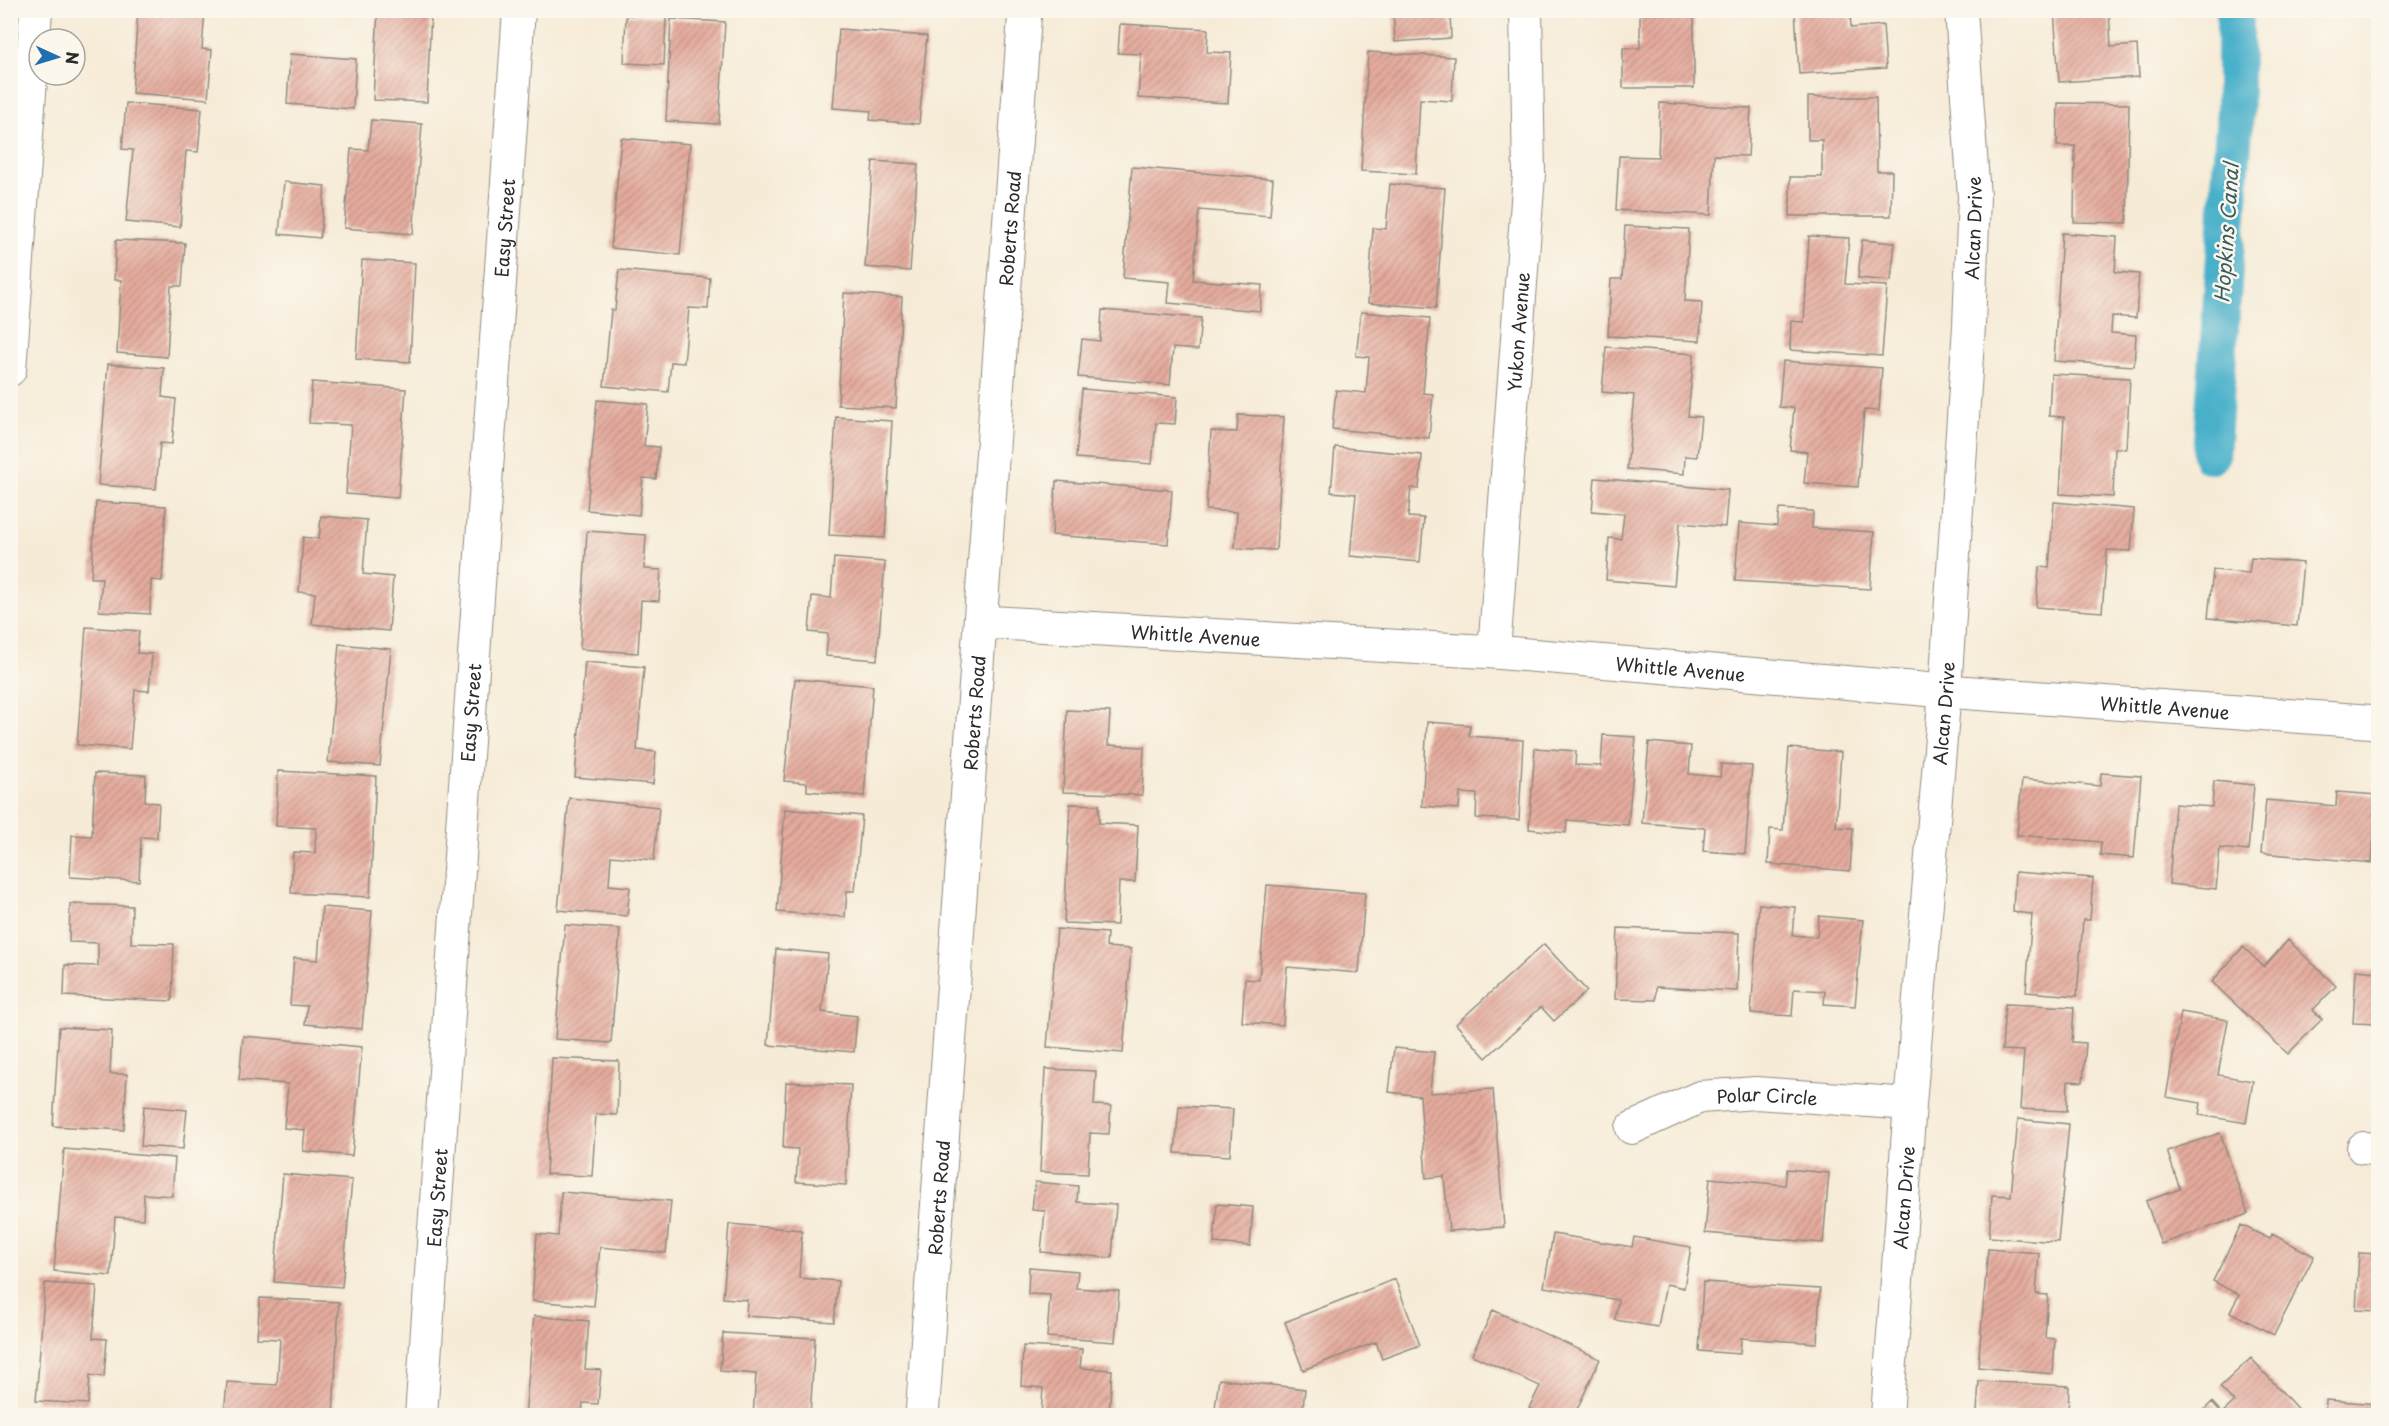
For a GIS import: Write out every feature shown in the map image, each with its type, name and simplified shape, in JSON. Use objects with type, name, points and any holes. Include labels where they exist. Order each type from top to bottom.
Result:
[{"type":"street","points":[[10,370],[36,10]]},
{"type":"street","name":"Easy Street","points":[[421,1416],[519,10]]},
{"type":"street","name":"Roberts Road","points":[[922,1416],[982,622],[1025,10]]},
{"type":"street","name":"Yukon Avenue","points":[[1494,652],[1529,174],[1526,10]]},
{"type":"street","name":"Alcan Drive","points":[[1887,1416],[1910,1104],[1945,691],[1969,326],[1974,197],[1960,10]]},
{"type":"street","name":"Whittle Avenue","points":[[982,622],[1494,652],[1945,691],[2379,722]]},
{"type":"street","name":"Polar Circle","points":[[1632,1128],[1700,1097],[1756,1093],[1910,1104]]},
{"type":"building","points":[[138,10],[205,10],[202,49],[212,50],[208,99],[132,93]]},
{"type":"building","points":[[378,10],[431,10],[427,102],[373,100]]},
{"type":"building","points":[[1393,10],[1450,10],[1451,38],[1395,42]]},
{"type":"building","points":[[1640,10],[1694,10],[1694,88],[1623,88],[1623,48],[1640,48]]},
{"type":"building","points":[[1795,10],[1850,10],[1851,28],[1883,25],[1886,68],[1799,74]]},
{"type":"building","points":[[2054,10],[2109,10],[2111,47],[2137,45],[2139,77],[2059,82]]},
{"type":"building","points":[[626,15],[666,17],[664,65],[624,63]]},
{"type":"building","points":[[671,19],[725,22],[719,124],[666,121]]},
{"type":"building","points":[[1120,24],[1208,29],[1207,52],[1231,53],[1228,103],[1138,98],[1141,54],[1118,53]]},
{"type":"building","points":[[839,29],[927,36],[919,124],[870,120],[871,111],[833,108]]},
{"type":"building","points":[[1368,52],[1454,57],[1452,101],[1420,99],[1416,174],[1361,171]]},
{"type":"building","points":[[290,54],[356,59],[353,109],[287,104]]},
{"type":"building","points":[[1808,97],[1876,97],[1877,171],[1892,171],[1891,216],[1790,216],[1790,177],[1822,177],[1822,140],[1808,140]]},
{"type":"building","points":[[126,103],[202,109],[198,152],[186,151],[180,227],[126,222],[133,150],[122,149]]},
{"type":"building","points":[[1660,103],[1751,108],[1748,156],[1714,155],[1711,215],[1616,210],[1619,156],[1658,157]]},
{"type":"building","points":[[2058,103],[2129,104],[2127,223],[2074,222],[2075,146],[2057,146]]},
{"type":"building","points":[[371,120],[422,124],[413,234],[344,228],[351,149],[368,150]]},
{"type":"building","points":[[621,138],[690,144],[680,255],[611,248]]},
{"type":"building","points":[[873,161],[918,164],[910,271],[865,267]]},
{"type":"building","points":[[1132,167],[1273,179],[1270,216],[1199,210],[1193,280],[1262,285],[1260,311],[1168,303],[1170,282],[1123,278]]},
{"type":"building","points":[[284,182],[325,186],[320,238],[279,234]]},
{"type":"building","points":[[1390,184],[1445,188],[1436,308],[1368,303],[1373,228],[1386,229]]},
{"type":"building","points":[[1625,226],[1689,229],[1685,301],[1702,302],[1700,341],[1608,336],[1611,279],[1622,279]]},
{"type":"building","points":[[2062,233],[2117,237],[2115,272],[2139,274],[2136,318],[2112,316],[2111,333],[2136,335],[2134,366],[2054,361]]},
{"type":"building","points":[[1809,236],[1849,238],[1845,284],[1887,286],[1882,356],[1790,350],[1791,321],[1804,322]]},
{"type":"building","points":[[116,240],[185,243],[182,286],[171,286],[167,357],[117,353],[121,280],[114,280]]},
{"type":"building","points":[[1862,240],[1895,243],[1891,281],[1858,278]]},
{"type":"building","points":[[362,260],[415,263],[410,362],[356,359]]},
{"type":"building","points":[[619,270],[710,278],[708,309],[689,308],[684,363],[671,362],[668,392],[604,386],[611,310],[615,310]]},
{"type":"building","points":[[844,293],[902,297],[896,408],[838,405]]},
{"type":"building","points":[[1102,310],[1201,318],[1198,350],[1173,348],[1170,385],[1078,377],[1082,339],[1100,341]]},
{"type":"building","points":[[1361,312],[1430,318],[1423,393],[1433,394],[1429,438],[1332,429],[1336,390],[1366,393],[1369,357],[1356,356]]},
{"type":"building","points":[[1606,347],[1694,354],[1688,416],[1701,417],[1697,457],[1685,456],[1684,474],[1627,469],[1634,395],[1602,392]]},
{"type":"building","points":[[1783,361],[1882,368],[1879,411],[1864,410],[1858,487],[1804,483],[1807,452],[1790,450],[1794,408],[1779,407]]},
{"type":"building","points":[[108,364],[164,368],[162,397],[176,399],[172,444],[160,443],[156,489],[98,485]]},
{"type":"building","points":[[2051,374],[2130,378],[2126,449],[2115,448],[2113,497],[2060,494],[2064,417],[2049,416]]},
{"type":"building","points":[[312,382],[406,389],[398,498],[346,494],[351,425],[309,423]]},
{"type":"building","points":[[1082,389],[1177,397],[1175,424],[1156,423],[1152,464],[1076,458]]},
{"type":"building","points":[[597,400],[648,404],[644,446],[659,447],[656,479],[643,478],[639,515],[587,510]]},
{"type":"building","points":[[1238,415],[1284,417],[1276,550],[1235,548],[1237,512],[1206,510],[1211,431],[1237,432]]},
{"type":"building","points":[[836,417],[892,421],[885,538],[829,535]]},
{"type":"building","points":[[1335,447],[1422,455],[1419,489],[1411,488],[1408,517],[1424,518],[1420,562],[1350,556],[1356,494],[1331,492]]},
{"type":"building","points":[[1595,478],[1728,490],[1725,527],[1680,523],[1674,586],[1606,580],[1609,538],[1621,539],[1624,514],[1592,511]]},
{"type":"building","points":[[1056,481],[1172,490],[1168,544],[1052,535]]},
{"type":"building","points":[[96,502],[166,506],[162,581],[151,580],[150,614],[99,611],[102,578],[91,578]]},
{"type":"building","points":[[2054,502],[2134,509],[2131,551],[2107,550],[2102,612],[2036,607],[2039,567],[2049,568]]},
{"type":"building","points":[[1779,509],[1813,511],[1812,528],[1874,532],[1870,589],[1735,581],[1739,523],[1777,526]]},
{"type":"building","points":[[321,516],[367,520],[363,574],[393,577],[389,631],[312,624],[315,593],[299,592],[303,537],[319,539]]},
{"type":"building","points":[[587,531],[646,535],[644,569],[661,570],[659,601],[641,600],[638,653],[580,649]]},
{"type":"building","points":[[834,558],[885,562],[877,660],[826,656],[828,634],[809,632],[812,596],[831,598]]},
{"type":"building","points":[[2251,558],[2303,563],[2297,626],[2208,618],[2213,570],[2249,573]]},
{"type":"building","points":[[86,627],[139,631],[137,653],[152,654],[149,691],[135,690],[130,749],[77,745]]},
{"type":"building","points":[[339,644],[391,649],[380,766],[328,762]]},
{"type":"building","points":[[585,662],[644,667],[637,750],[656,752],[653,784],[575,777]]},
{"type":"building","points":[[795,679],[873,686],[864,796],[807,791],[807,783],[784,781]]},
{"type":"building","points":[[1067,710],[1110,712],[1108,745],[1144,747],[1142,795],[1063,792]]},
{"type":"building","points":[[1427,722],[1470,725],[1469,736],[1523,740],[1519,820],[1476,818],[1477,794],[1460,793],[1459,809],[1422,806]]},
{"type":"building","points":[[1603,735],[1636,737],[1628,825],[1567,820],[1566,833],[1529,829],[1535,748],[1576,751],[1575,765],[1601,766]]},
{"type":"building","points":[[1649,742],[1691,746],[1689,774],[1720,777],[1721,764],[1752,766],[1745,854],[1703,851],[1705,828],[1642,823]]},
{"type":"building","points":[[1789,748],[1841,752],[1836,827],[1853,828],[1850,871],[1768,864],[1770,829],[1783,830]]},
{"type":"building","points":[[278,771],[376,776],[370,897],[291,893],[293,852],[315,853],[316,828],[276,826]]},
{"type":"building","points":[[95,773],[146,775],[145,802],[159,803],[157,838],[141,837],[139,881],[70,877],[72,835],[92,836]]},
{"type":"building","points":[[2101,773],[2141,776],[2134,858],[2100,855],[2101,842],[2017,835],[2022,779],[2100,786]]},
{"type":"building","points":[[2214,781],[2254,785],[2248,851],[2220,848],[2216,889],[2169,884],[2175,804],[2212,807]]},
{"type":"building","points":[[2337,792],[2377,795],[2372,863],[2261,853],[2266,800],[2336,806]]},
{"type":"building","points":[[569,798],[659,807],[654,860],[611,856],[609,885],[630,887],[627,916],[558,910]]},
{"type":"building","points":[[1070,804],[1099,805],[1099,823],[1138,825],[1135,882],[1119,882],[1117,925],[1064,923]]},
{"type":"building","points":[[785,809],[862,816],[855,891],[847,891],[845,917],[777,912]]},
{"type":"building","points":[[2015,872],[2093,878],[2090,920],[2083,920],[2077,996],[2026,992],[2032,914],[2013,912]]},
{"type":"building","points":[[1267,885],[1365,893],[1359,973],[1287,967],[1283,1025],[1242,1022],[1245,979],[1259,980]]},
{"type":"building","points":[[70,904],[132,906],[131,943],[174,944],[172,1001],[64,996],[65,965],[98,966],[98,943],[69,942]]},
{"type":"building","points":[[1759,904],[1795,907],[1792,935],[1817,937],[1819,916],[1863,920],[1855,1006],[1824,1004],[1825,991],[1794,989],[1792,1016],[1751,1013]]},
{"type":"building","points":[[322,907],[372,911],[362,1029],[305,1024],[307,1006],[290,1005],[294,958],[318,960]]},
{"type":"building","points":[[565,925],[620,929],[611,1043],[555,1039]]},
{"type":"building","points":[[1618,928],[1739,933],[1737,991],[1656,987],[1656,1000],[1615,999]]},
{"type":"building","points":[[1057,929],[1107,933],[1106,947],[1131,949],[1123,1053],[1047,1047]]},
{"type":"building","points":[[2288,940],[2336,986],[2313,1010],[2322,1019],[2288,1054],[2212,982],[2243,947],[2264,967]]},
{"type":"building","points":[[1544,944],[1587,991],[1554,1021],[1541,1007],[1486,1058],[1456,1024]]},
{"type":"building","points":[[776,949],[828,954],[822,1012],[857,1016],[854,1052],[768,1045]]},
{"type":"building","points":[[2356,970],[2378,972],[2378,1024],[2353,1023]]},
{"type":"building","points":[[2005,1004],[2074,1007],[2072,1042],[2086,1043],[2083,1082],[2068,1081],[2067,1111],[2020,1109],[2024,1051],[2002,1050]]},
{"type":"building","points":[[2181,1012],[2228,1020],[2218,1075],[2253,1081],[2246,1123],[2199,1115],[2201,1103],[2166,1097]]},
{"type":"building","points":[[59,1027],[112,1030],[110,1074],[127,1074],[124,1130],[53,1126]]},
{"type":"building","points":[[243,1036],[362,1047],[352,1156],[303,1151],[305,1130],[284,1128],[288,1084],[239,1080]]},
{"type":"building","points":[[1394,1048],[1434,1052],[1430,1093],[1493,1089],[1504,1227],[1449,1231],[1444,1176],[1426,1178],[1420,1096],[1389,1092]]},
{"type":"building","points":[[552,1058],[619,1061],[617,1115],[596,1114],[592,1176],[546,1174]]},
{"type":"building","points":[[1045,1069],[1096,1071],[1094,1105],[1111,1106],[1109,1134],[1090,1133],[1088,1174],[1040,1172]]},
{"type":"building","points":[[786,1082],[851,1085],[846,1185],[796,1182],[798,1149],[783,1148]]},
{"type":"building","points":[[144,1106],[187,1110],[183,1149],[141,1146]]},
{"type":"building","points":[[1179,1106],[1233,1109],[1230,1156],[1175,1153]]},
{"type":"building","points":[[2018,1119],[2069,1124],[2058,1242],[1989,1237],[1992,1195],[2011,1196]]},
{"type":"building","points":[[2220,1133],[2248,1214],[2161,1244],[2146,1201],[2180,1189],[2167,1151]]},
{"type":"building","points":[[64,1149],[175,1158],[172,1196],[144,1194],[143,1219],[115,1217],[111,1276],[54,1271]]},
{"type":"building","points":[[1787,1169],[1829,1173],[1823,1243],[1705,1233],[1710,1178],[1785,1185]]},
{"type":"building","points":[[283,1174],[352,1180],[342,1287],[274,1282]]},
{"type":"building","points":[[1035,1182],[1078,1186],[1077,1202],[1116,1205],[1112,1258],[1041,1252],[1045,1211],[1032,1210]]},
{"type":"building","points":[[561,1192],[671,1201],[666,1253],[600,1247],[594,1306],[532,1301],[537,1234],[558,1236]]},
{"type":"building","points":[[1217,1204],[1253,1207],[1250,1246],[1214,1243]]},
{"type":"building","points":[[729,1224],[802,1230],[799,1278],[838,1281],[834,1322],[746,1316],[747,1300],[723,1298]]},
{"type":"building","points":[[2241,1225],[2270,1239],[2272,1234],[2314,1256],[2274,1335],[2230,1312],[2239,1295],[2213,1281]]},
{"type":"building","points":[[1553,1234],[1632,1247],[1634,1237],[1691,1247],[1684,1288],[1666,1284],[1658,1327],[1615,1320],[1618,1300],[1544,1287]]},
{"type":"building","points":[[1988,1249],[2039,1253],[2036,1294],[2048,1295],[2045,1338],[2055,1339],[2053,1374],[1978,1367]]},
{"type":"building","points":[[2359,1253],[2378,1254],[2378,1311],[2356,1310]]},
{"type":"building","points":[[1029,1267],[1078,1271],[1076,1288],[1119,1291],[1115,1342],[1047,1337],[1050,1295],[1028,1294]]},
{"type":"building","points":[[1395,1279],[1420,1345],[1382,1359],[1376,1342],[1303,1370],[1285,1322]]},
{"type":"building","points":[[1703,1282],[1820,1289],[1817,1343],[1741,1338],[1740,1354],[1699,1351]]},
{"type":"building","points":[[45,1283],[97,1286],[93,1338],[107,1339],[104,1377],[90,1375],[88,1404],[36,1401]]},
{"type":"building","points":[[260,1298],[339,1302],[333,1416],[224,1416],[227,1382],[277,1385],[280,1339],[257,1338]]},
{"type":"building","points":[[1493,1310],[1600,1359],[1574,1416],[1546,1416],[1529,1408],[1540,1386],[1472,1355]]},
{"type":"building","points":[[534,1316],[589,1321],[585,1369],[601,1370],[598,1404],[583,1403],[582,1416],[525,1416]]},
{"type":"building","points":[[723,1333],[815,1338],[810,1416],[753,1416],[756,1374],[720,1371]]},
{"type":"building","points":[[1023,1346],[1082,1349],[1080,1368],[1112,1370],[1109,1416],[1041,1416],[1043,1388],[1021,1386]]},
{"type":"building","points":[[2251,1358],[2304,1416],[2198,1416],[2212,1402],[2222,1413],[2234,1402],[2220,1387]]},
{"type":"building","points":[[1219,1379],[1305,1389],[1302,1416],[1214,1416]]},
{"type":"building","points":[[1979,1381],[2069,1386],[2068,1416],[1977,1412]]},
{"type":"building","points":[[2326,1400],[2378,1404],[2378,1416],[2325,1416]]},
{"type":"waterway","name":"Hopkins Canal","points":[[2211,455],[2235,113],[2235,10]]}]
